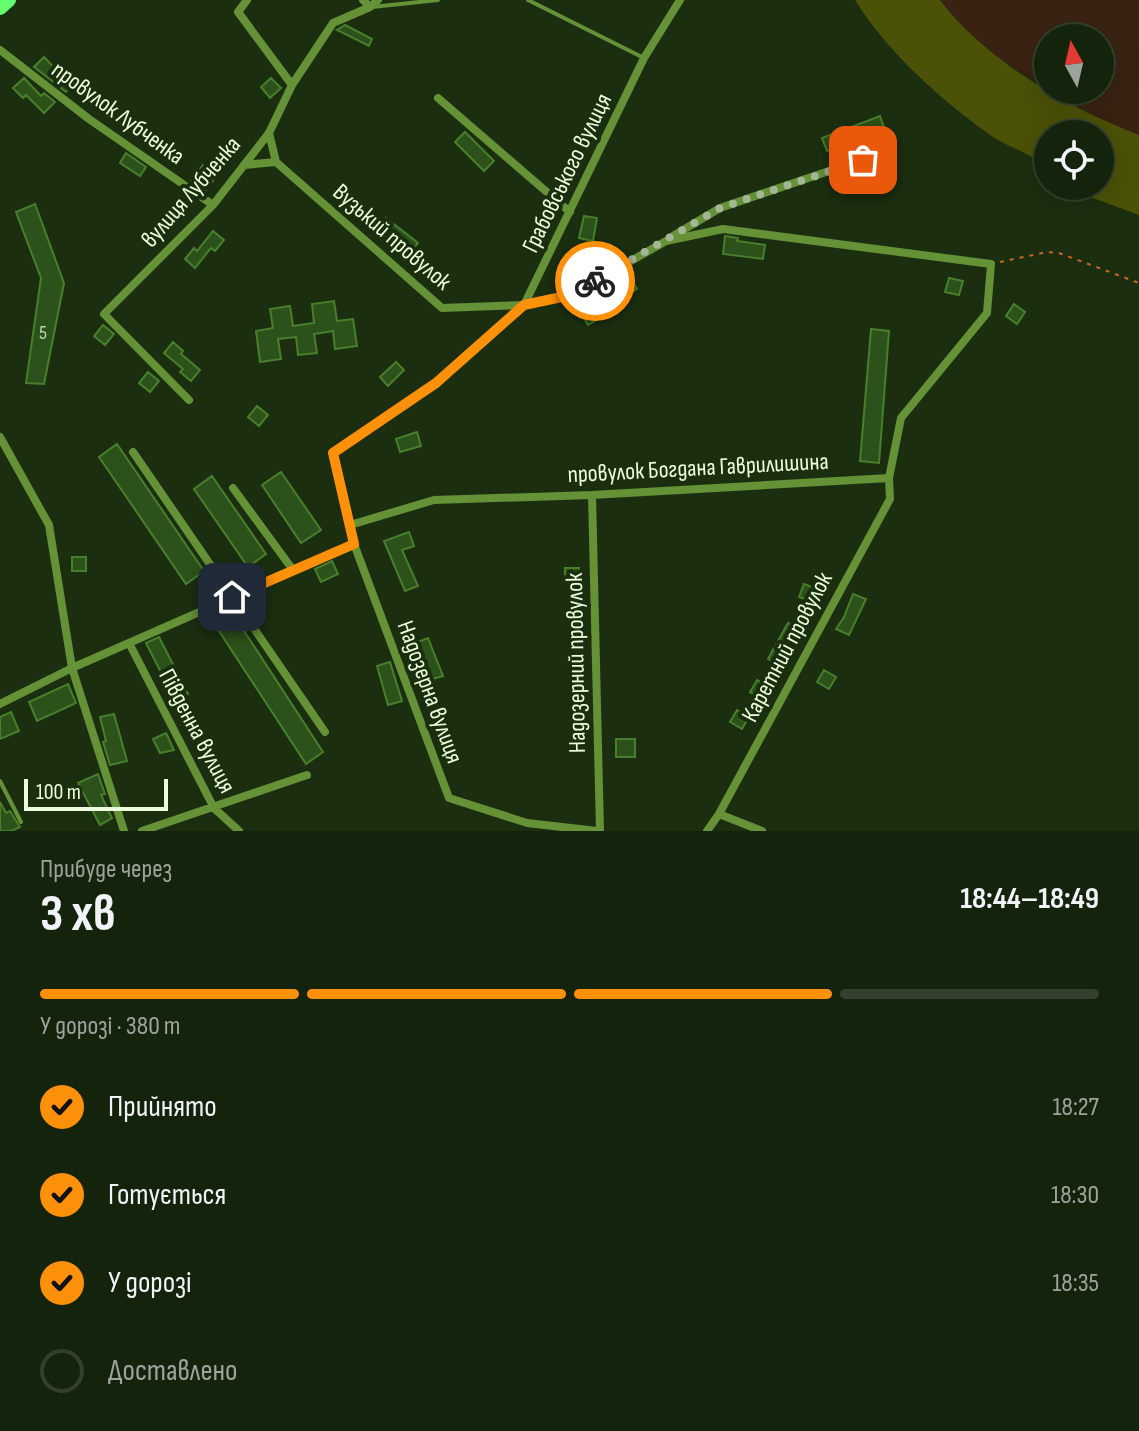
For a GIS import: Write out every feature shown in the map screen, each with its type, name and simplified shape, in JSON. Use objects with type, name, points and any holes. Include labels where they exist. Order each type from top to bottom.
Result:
[{"type":"main road","points":[[0,8],[9,0]]},
{"type":"street","points":[[247,0],[238,12],[292,85]]},
{"type":"street","points":[[363,0],[370,7]]},
{"type":"street","name":"вулиця Лубченка","points":[[189,400],[104,314],[213,205],[269,133],[292,85],[333,23],[370,7],[378,0]]},
{"type":"street","name":"Грабовського вулиця","points":[[524,305],[644,58],[680,0]]},
{"type":"street","name":"провулок Лубченка","points":[[0,50],[89,119],[213,205]]},
{"type":"street","points":[[438,98],[570,212]]},
{"type":"street","points":[[244,165],[276,162],[269,133]]},
{"type":"street","name":"Вузький провулок","points":[[276,162],[442,308],[524,305],[571,295],[720,208],[891,150]]},
{"type":"street","points":[[666,241],[723,229],[991,264]]},
{"type":"street","name":"Каретний провулок","points":[[707,831],[890,499],[889,478],[901,418],[987,313],[991,264]]},
{"type":"street","name":"Надозерна вулиця","points":[[524,305],[436,383],[333,453],[354,544],[449,798],[527,823],[598,831]]},
{"type":"street","points":[[0,437],[49,525],[72,668],[124,831]]},
{"type":"street","points":[[133,452],[325,732]]},
{"type":"street","name":"провулок Богдана Гаврилишина","points":[[350,525],[434,500],[592,495],[889,478]]},
{"type":"street","points":[[233,488],[293,570]]},
{"type":"street","name":"Надозерний провулок","points":[[592,495],[598,831]]},
{"type":"street","points":[[0,704],[72,668],[354,544]]},
{"type":"street","name":"Південна вулиця","points":[[129,643],[214,808],[239,831]]},
{"type":"street","points":[[142,831],[156,829],[307,775]]},
{"type":"street","points":[[719,814],[762,831]]},
{"type":"lane","points":[[370,7],[438,0]]},
{"type":"lane","points":[[528,0],[644,58]]},
{"type":"lane","points":[[0,781],[21,822]]},
{"type":"path","points":[[991,264],[1047,252],[1059,253],[1139,283]]},
{"type":"shaded area","points":[[855,0],[940,0],[980,43],[1034,82],[1034,104],[1072,104],[1104,120],[1034,120],[1034,158],[990,135],[952,106],[899,56]]},
{"type":"shaded area","points":[[940,0],[1139,0],[1139,135],[1114,126],[1114,120],[1101,120],[1074,104],[1114,104],[1114,24],[1034,24],[1034,81],[990,50]]},
{"type":"shaded area","points":[[1114,125],[1139,135],[1139,215],[1099,200],[1114,200]]},
{"type":"building","points":[[345,25],[372,39],[369,46],[337,30]]},
{"type":"building","points":[[44,57],[74,84],[66,92],[34,67]]},
{"type":"building","points":[[24,78],[41,96],[44,93],[55,102],[44,113],[26,95],[23,98],[13,88]]},
{"type":"building","points":[[271,78],[281,88],[270,98],[261,87]]},
{"type":"building","points":[[880,116],[885,130],[827,151],[822,138]]},
{"type":"building","points":[[465,132],[494,161],[484,171],[455,142]]},
{"type":"building","points":[[126,153],[146,167],[140,176],[120,163]]},
{"type":"building","points":[[203,165],[217,175],[206,190],[191,181]]},
{"type":"building","points":[[35,204],[64,283],[44,384],[26,383],[41,278],[16,212]]},
{"type":"building","points":[[584,216],[597,218],[593,241],[579,238]]},
{"type":"building","points":[[386,218],[418,243],[409,254],[377,229]]},
{"type":"building","points":[[213,231],[224,240],[215,251],[211,248],[195,268],[185,259],[194,248],[197,251]]},
{"type":"building","points":[[725,236],[765,245],[763,259],[723,254]]},
{"type":"building","points":[[630,277],[637,289],[614,303],[617,308],[588,325],[581,313],[621,290],[617,284]]},
{"type":"building","points":[[949,278],[963,281],[959,295],[945,292]]},
{"type":"building","points":[[334,301],[337,321],[353,319],[357,346],[335,349],[333,331],[314,334],[317,353],[298,355],[296,337],[278,339],[281,359],[260,362],[256,331],[273,328],[270,309],[290,306],[293,326],[314,323],[312,304]]},
{"type":"building","points":[[1014,304],[1025,312],[1017,324],[1006,316]]},
{"type":"building","points":[[103,325],[114,334],[105,345],[94,336]]},
{"type":"building","points":[[871,329],[889,331],[879,463],[860,461]]},
{"type":"building","points":[[173,342],[183,351],[181,354],[200,370],[191,381],[180,372],[183,369],[164,353]]},
{"type":"building","points":[[396,362],[404,370],[388,386],[380,377]]},
{"type":"building","points":[[148,372],[159,381],[150,392],[139,383]]},
{"type":"building","points":[[257,406],[268,415],[259,426],[248,417]]},
{"type":"building","points":[[417,432],[421,446],[400,452],[396,439]]},
{"type":"building","points":[[117,444],[204,571],[186,584],[99,457]]},
{"type":"building","points":[[281,472],[321,530],[301,543],[262,485]]},
{"type":"building","points":[[212,476],[266,554],[248,567],[194,489]]},
{"type":"building","points":[[409,532],[414,546],[402,550],[418,586],[405,591],[384,541]]},
{"type":"building","points":[[72,557],[86,557],[86,571],[72,571]]},
{"type":"building","points":[[332,561],[338,574],[321,582],[315,569]]},
{"type":"building","points":[[565,568],[579,568],[579,582],[565,582]]},
{"type":"building","points":[[804,584],[817,589],[812,602],[799,597]]},
{"type":"building","points":[[853,594],[866,599],[849,635],[836,629]]},
{"type":"building","points":[[235,617],[323,752],[306,764],[217,628]]},
{"type":"building","points":[[788,623],[801,629],[780,666],[768,659]]},
{"type":"building","points":[[159,637],[188,694],[175,700],[146,643]]},
{"type":"building","points":[[428,638],[443,676],[429,680],[415,643]]},
{"type":"building","points":[[390,662],[402,701],[388,705],[377,666]]},
{"type":"building","points":[[824,670],[836,677],[829,689],[817,682]]},
{"type":"building","points":[[757,680],[770,687],[763,699],[750,692]]},
{"type":"building","points":[[68,684],[76,703],[37,721],[29,702]]},
{"type":"building","points":[[737,710],[749,717],[742,729],[730,722]]},
{"type":"building","points":[[11,712],[19,731],[0,739],[0,717]]},
{"type":"building","points":[[114,714],[127,761],[110,765],[100,717]]},
{"type":"building","points":[[166,733],[174,750],[160,753],[153,739]]},
{"type":"building","points":[[616,739],[635,739],[635,757],[616,757]]},
{"type":"building","points":[[98,774],[105,794],[101,795],[112,818],[100,825],[78,783]]},
{"type":"building","points":[[0,802],[6,813],[10,811],[20,827],[0,831]]},
{"type":"way so far","points":[[595,281],[720,208],[863,160]]},
{"type":"route","points":[[232,597],[354,544],[333,453],[436,383],[524,305],[571,295],[595,281]]}]
